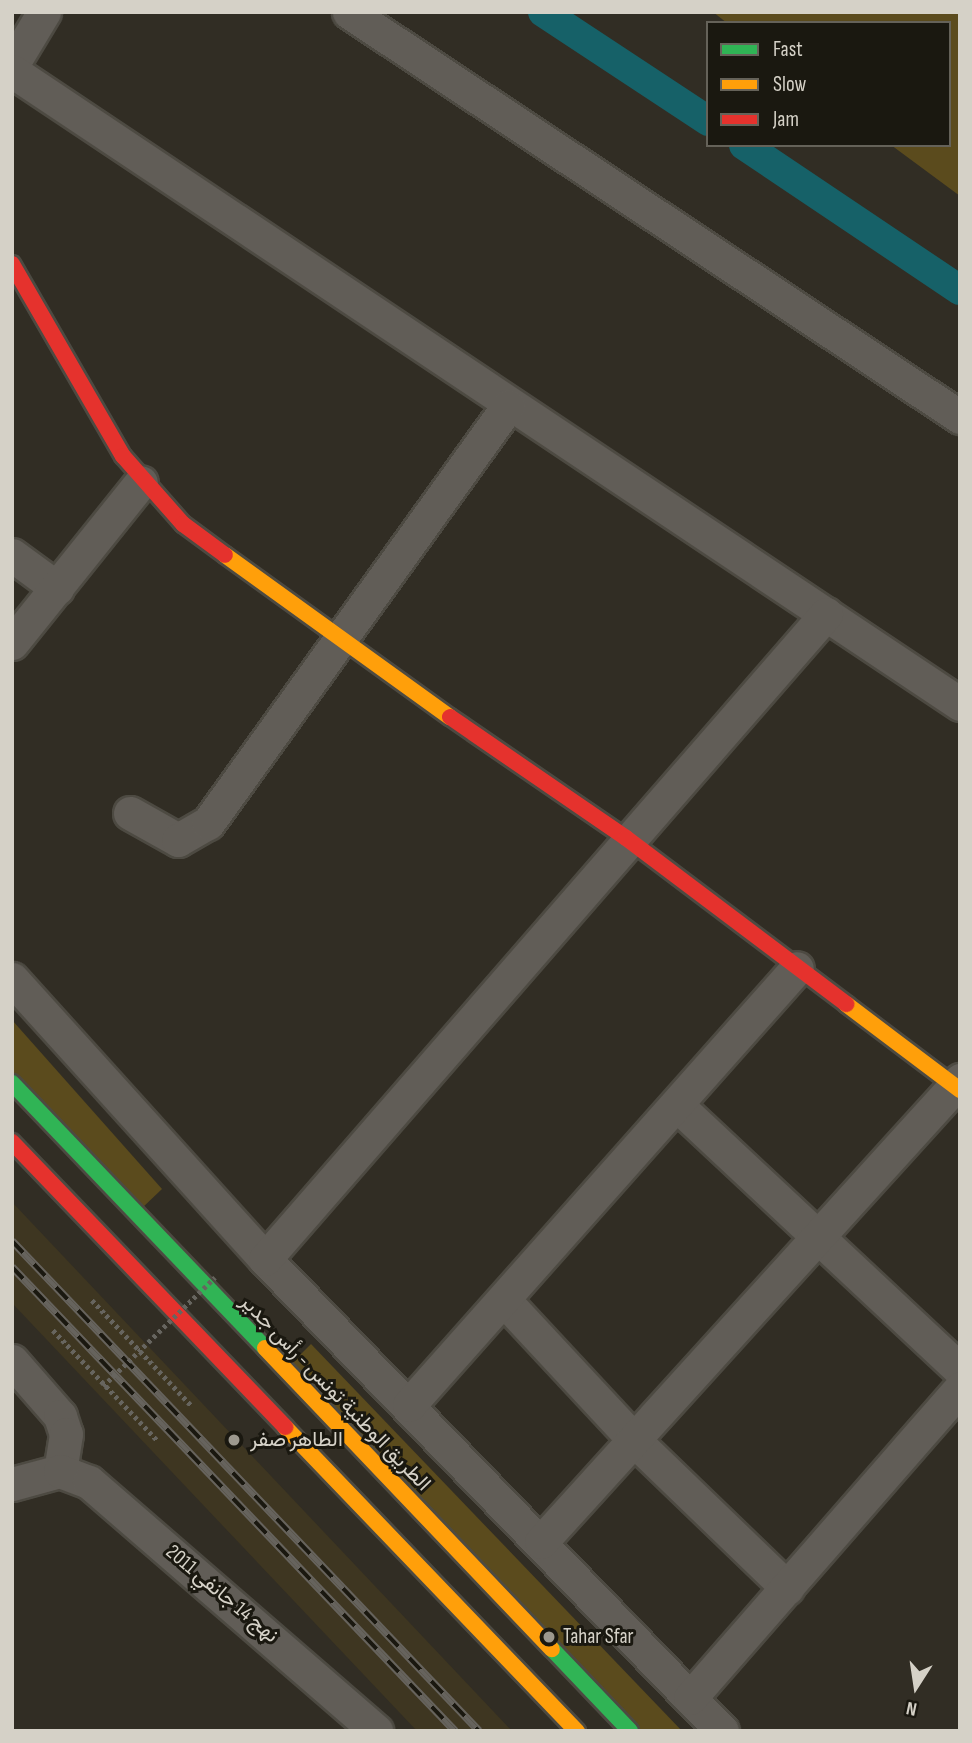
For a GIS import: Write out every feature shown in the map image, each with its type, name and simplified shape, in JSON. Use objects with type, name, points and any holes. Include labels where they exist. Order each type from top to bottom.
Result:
[{"type":"main road","points":[[12,264],[141,482],[213,549],[342,643],[626,838],[796,968],[958,1086]]},
{"type":"main road","name":"الطريق الوطنية تونس - رأس جدير","points":[[12,1083],[631,1731]]},
{"type":"main road","points":[[12,1142],[577,1731]]},
{"type":"street","points":[[12,65],[44,12]]},
{"type":"street","points":[[349,12],[960,417]]},
{"type":"street","points":[[12,71],[508,406],[960,704]]},
{"type":"street","points":[[130,813],[166,837],[195,834],[342,643],[508,406]]},
{"type":"street","points":[[12,643],[141,482]]},
{"type":"street","points":[[12,555],[57,588]]},
{"type":"street","points":[[265,1259],[626,838],[826,614]]},
{"type":"street","points":[[409,1405],[678,1106],[796,968]]},
{"type":"street","points":[[12,979],[265,1259],[722,1731]]},
{"type":"street","points":[[541,1542],[958,1086]]},
{"type":"street","points":[[678,1106],[960,1370]]},
{"type":"street","points":[[505,1301],[634,1440],[787,1588]]},
{"type":"street","points":[[12,1361],[60,1416],[66,1434],[60,1471],[12,1484]]},
{"type":"street","points":[[690,1698],[960,1388]]},
{"type":"street","name":"نهج 14 جانفي 2011","points":[[60,1471],[89,1482],[376,1731]]},
{"type":"path","points":[[103,1386],[215,1277]]},
{"type":"path","points":[[91,1301],[191,1407]]},
{"type":"path","points":[[53,1330],[103,1386],[157,1440]]},
{"type":"shaded area","points":[[713,12],[960,12],[960,196],[894,147],[951,147],[951,21],[724,21]]},
{"type":"shaded area","points":[[12,1020],[162,1189],[141,1209],[12,1077]]},
{"type":"shaded area","points":[[12,1202],[512,1731],[417,1731],[12,1303]]},
{"type":"shaded area","points":[[311,1344],[682,1731],[639,1731],[292,1363]]},
{"type":"waterway","points":[[543,12],[706,120]]},
{"type":"waterway","points":[[747,147],[960,290]]},
{"type":"railway","points":[[12,1241],[479,1731]]},
{"type":"railway","points":[[12,1267],[455,1731]]},
{"type":"traffic: fast","points":[[12,1083],[265,1348]]},
{"type":"traffic: fast","points":[[552,1649],[630,1731]]},
{"type":"traffic: slow","points":[[225,555],[450,717]]},
{"type":"traffic: slow","points":[[846,1004],[960,1090]]},
{"type":"traffic: slow","points":[[265,1348],[552,1649]]},
{"type":"traffic: slow","points":[[285,1427],[577,1731]]},
{"type":"traffic: jam","points":[[12,264],[123,456],[183,524],[225,555]]},
{"type":"traffic: jam","points":[[450,717],[626,838],[846,1004]]},
{"type":"traffic: jam","points":[[12,1142],[285,1427]]},
{"type":"place","name":"الطاهر صفر","points":[[234,1440]]},
{"type":"place","name":"Tahar Sfar","points":[[549,1637]]}]
